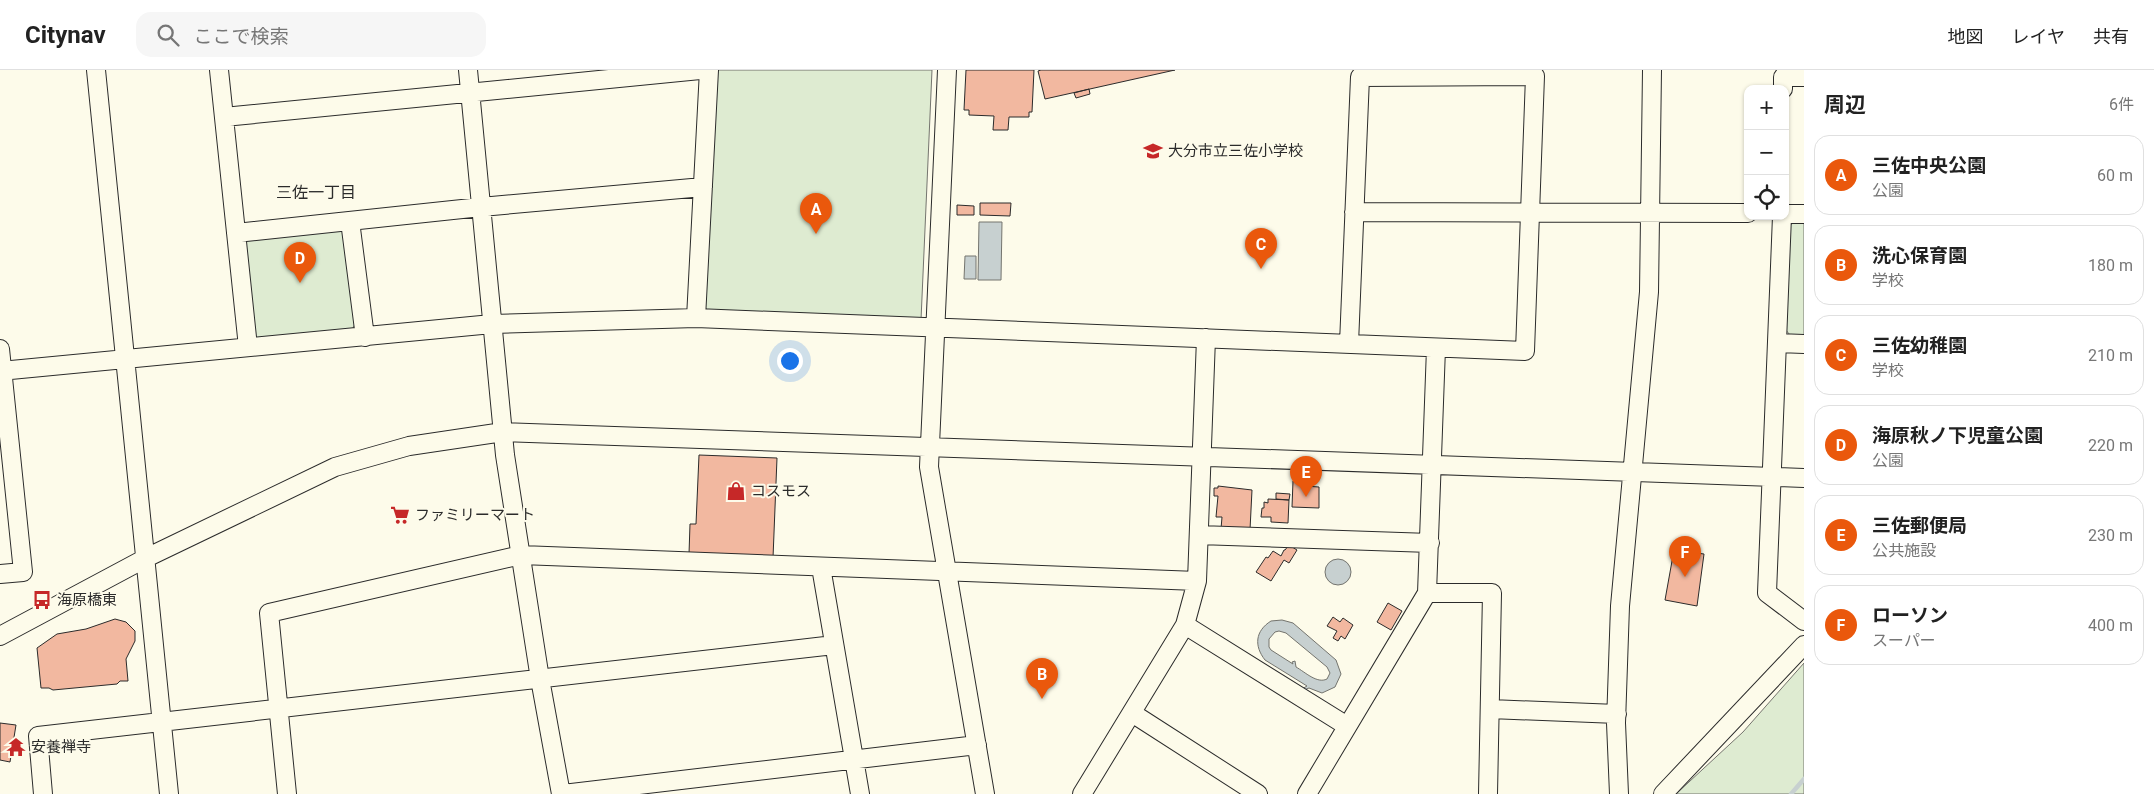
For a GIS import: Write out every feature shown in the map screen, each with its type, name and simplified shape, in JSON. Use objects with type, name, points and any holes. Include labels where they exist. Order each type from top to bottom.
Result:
[{"type":"street","points":[[96,70],[169,794]]},
{"type":"street","points":[[219,70],[248,348]]},
{"type":"street","points":[[468,70],[502,432],[540,679],[562,794],[977,745]]},
{"type":"street","points":[[224,117],[700,70]]},
{"type":"street","points":[[696,318],[709,70]]},
{"type":"street","points":[[947,70],[929,468],[986,794]]},
{"type":"street","points":[[1619,794],[1616,714],[1620,606],[1649,292],[1652,213],[1652,70]]},
{"type":"street","points":[[1,371],[492,324],[696,318],[936,327],[1436,348],[1525,351],[1535,76],[1360,77],[1349,344]]},
{"type":"street","points":[[1783,85],[1783,76],[1804,76]]},
{"type":"street","points":[[236,233],[481,207],[703,187]]},
{"type":"street","points":[[1354,212],[1744,213]]},
{"type":"street","points":[[1789,214],[1804,214]]},
{"type":"street","points":[[1782,220],[1767,593],[1804,621]]},
{"type":"street","points":[[350,221],[365,336]]},
{"type":"street","points":[[1082,794],[1185,625],[1198,581],[1206,338]]},
{"type":"street","points":[[1777,343],[1804,344]]},
{"type":"street","points":[[1307,794],[1427,593],[1436,348]]},
{"type":"street","points":[[0,349],[6,473],[23,572],[0,574]]},
{"type":"street","points":[[0,636],[146,558],[335,467],[409,446],[502,432],[1804,478]]},
{"type":"street","points":[[1199,535],[1430,543]]},
{"type":"street","points":[[287,794],[269,613],[521,555],[1198,581]]},
{"type":"street","points":[[821,567],[860,794]]},
{"type":"street","points":[[1427,593],[1492,592],[1488,794]]},
{"type":"street","points":[[1185,625],[1347,726]]},
{"type":"street","points":[[43,794],[38,736],[834,645]]},
{"type":"street","points":[[1663,794],[1804,645]]},
{"type":"street","points":[[1490,709],[1616,714]]},
{"type":"street","points":[[1132,713],[1258,794]]},
{"type":"green space","points":[[715,70],[932,70],[921,320],[708,311],[704,306]]},
{"type":"green space","points":[[1795,219],[1804,219],[1804,335],[1790,335],[1785,329],[1790,226]]},
{"type":"green space","points":[[342,227],[347,234],[355,324],[352,330],[258,340],[252,334],[243,242],[249,237]]},
{"type":"green space","points":[[1804,663],[1804,794],[1676,794],[1743,732]]},
{"type":"shaded area","points":[[979,222],[1002,222],[1001,280],[978,280]]},
{"type":"shaded area","points":[[965,256],[976,256],[976,279],[964,279]]},
{"type":"shaded area","points":[[1338,559],[1347,563],[1351,572],[1347,581],[1338,585],[1329,581],[1325,572],[1329,563]]},
{"type":"shaded area","points":[[1282,620],[1293,623],[1336,660],[1341,674],[1335,687],[1322,693],[1309,688],[1304,690],[1302,689],[1307,686],[1265,660],[1259,649],[1258,639],[1262,629],[1271,621]],"holes":[[[1275,632],[1286,633],[1327,667],[1330,673],[1327,679],[1319,680],[1311,677],[1296,667],[1295,661],[1292,662],[1293,664],[1271,650],[1269,639]]]},
{"type":"building","points":[[966,70],[1034,70],[1032,112],[1029,112],[1029,117],[1009,117],[1008,130],[993,130],[994,116],[969,115],[969,110],[964,110]]},
{"type":"building","points":[[1175,70],[1045,99],[1038,71]]},
{"type":"building","points":[[1089,89],[1090,94],[1076,98],[1074,93]]},
{"type":"building","points":[[980,203],[1011,203],[1010,216],[980,215]]},
{"type":"building","points":[[957,205],[974,206],[974,215],[957,215]]},
{"type":"building","name":"コスモス","points":[[699,455],[777,458],[773,558],[689,554],[690,524],[696,524]]},
{"type":"building","points":[[1305,480],[1305,486],[1319,487],[1319,508],[1292,507],[1293,481]]},
{"type":"building","points":[[1218,486],[1252,490],[1250,530],[1221,529],[1222,517],[1216,517],[1218,496],[1214,496],[1214,488],[1218,488]]},
{"type":"building","points":[[1276,493],[1290,494],[1289,500],[1276,499]]},
{"type":"building","points":[[1268,499],[1289,500],[1288,523],[1271,522],[1271,517],[1261,517],[1264,502],[1268,503]]},
{"type":"building","points":[[1289,545],[1297,550],[1289,563],[1284,560],[1271,581],[1256,572],[1266,557],[1268,558],[1273,551],[1281,556]]},
{"type":"building","points":[[1674,550],[1704,554],[1697,606],[1665,600]]},
{"type":"building","points":[[1388,603],[1402,611],[1391,630],[1377,622]]},
{"type":"building","points":[[1333,617],[1340,622],[1343,618],[1353,625],[1345,639],[1341,636],[1338,641],[1333,638],[1337,631],[1327,626]]},
{"type":"building","points":[[115,619],[126,622],[135,631],[135,641],[126,659],[128,681],[120,681],[117,684],[53,690],[41,688],[37,648],[57,634],[86,629]]},
{"type":"building","points":[[0,723],[16,725],[10,762],[0,760]]},
{"type":"waterway","points":[[1791,794],[1804,779]]},
{"type":"place","name":"大分市立三佐小学校","points":[[1153,151]]},
{"type":"place","name":"三佐中央公園","points":[[816,234]]},
{"type":"place","name":"三佐幼稚園","points":[[1261,269]]},
{"type":"place","name":"海原秋ノ下児童公園","points":[[300,283]]},
{"type":"place","name":"コスモス","points":[[736,491]]},
{"type":"place","name":"三佐郵便局","points":[[1306,497]]},
{"type":"place","name":"ファミリーマート","points":[[400,515]]},
{"type":"place","name":"ローソン","points":[[1685,577]]},
{"type":"place","name":"海原橋東","points":[[42,600]]},
{"type":"place","name":"洗心保育園","points":[[1042,699]]},
{"type":"place","name":"安養禅寺","points":[[16,747]]},
{"type":"district","name":"三佐一丁目","points":[[316,192]]}]
